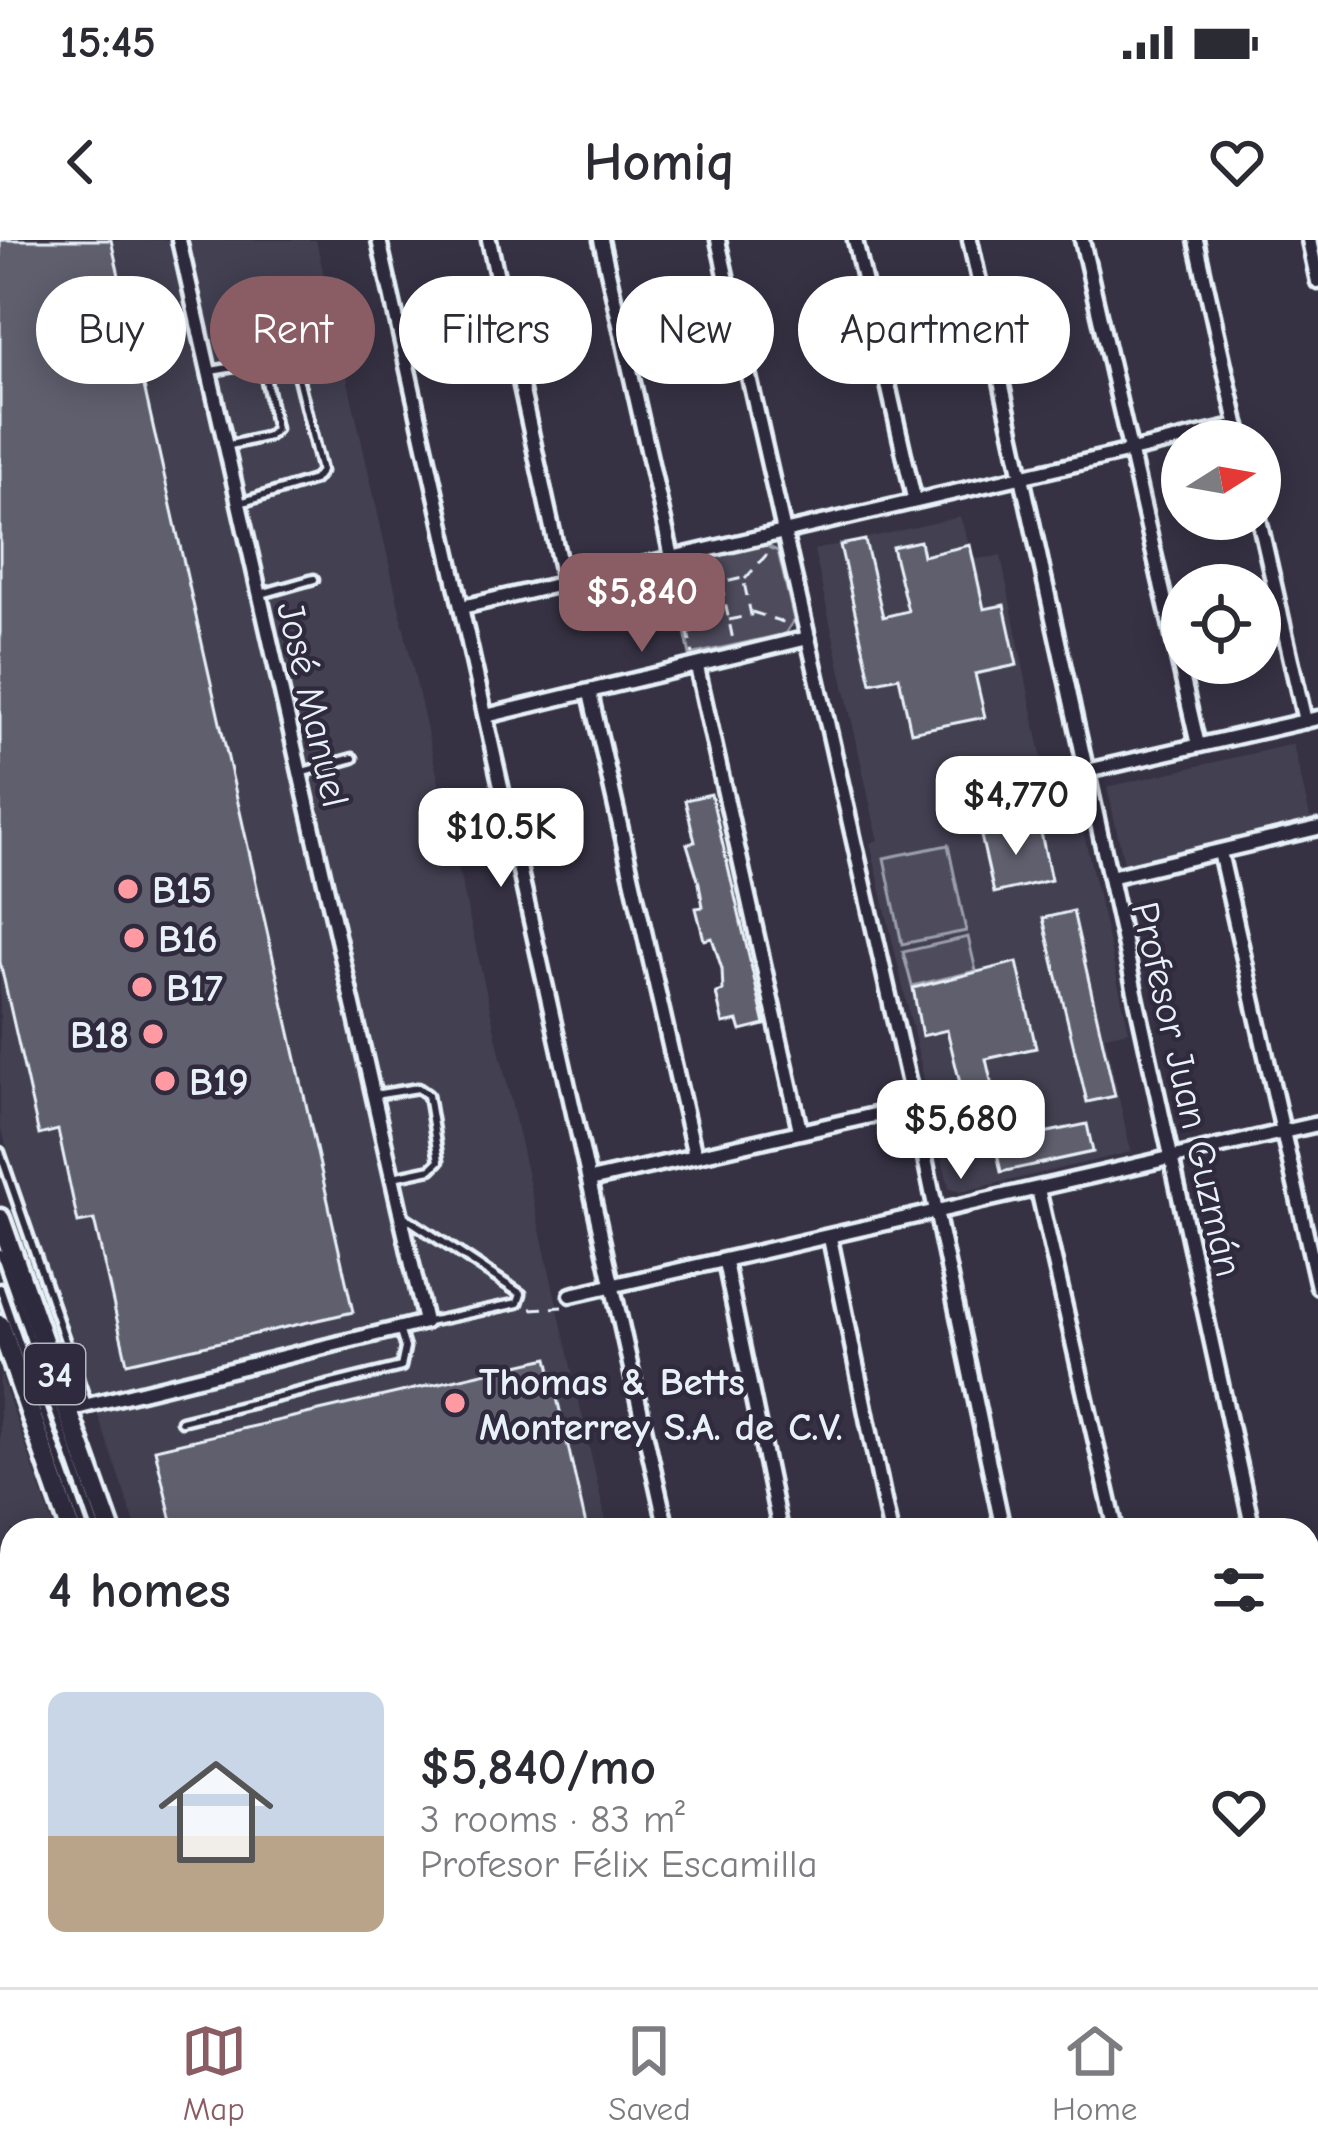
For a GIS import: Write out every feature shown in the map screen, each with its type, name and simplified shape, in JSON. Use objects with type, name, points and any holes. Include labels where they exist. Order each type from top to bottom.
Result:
[{"type":"main road","name":"34","points":[[0,1219],[77,1408],[107,1518]]},
{"type":"main road","name":"34","points":[[1,1329],[67,1518]]},
{"type":"street","name":"José Manuel","points":[[179,240],[425,1322]]},
{"type":"street","points":[[379,240],[664,1518]]},
{"type":"street","points":[[489,240],[565,583]]},
{"type":"street","points":[[601,240],[673,567]]},
{"type":"street","points":[[718,240],[914,1106],[1000,1518]]},
{"type":"street","points":[[855,240],[914,498]]},
{"type":"street","name":"Profesor Juan Guzmán","points":[[970,240],[1250,1518]]},
{"type":"street","points":[[1082,240],[1198,745]]},
{"type":"street","points":[[1196,240],[1237,420]]},
{"type":"street","points":[[1309,240],[1318,282]]},
{"type":"street","points":[[462,608],[565,583],[673,567],[783,528],[1161,445]]},
{"type":"street","points":[[1087,771],[1311,719],[1264,540]]},
{"type":"street","points":[[486,716],[590,693],[695,659],[808,638]]},
{"type":"street","points":[[695,659],[800,1130]]},
{"type":"street","points":[[590,693],[695,1156]]},
{"type":"street","points":[[1109,877],[1318,828]]},
{"type":"street","points":[[1220,852],[1318,1287]]},
{"type":"street","points":[[590,1180],[914,1106]]},
{"type":"street","points":[[571,1294],[1318,1124]]},
{"type":"street","points":[[1038,1189],[1113,1518]]},
{"type":"street","points":[[830,1238],[888,1518]]},
{"type":"street","points":[[724,1262],[777,1518]]},
{"type":"street","points":[[77,1408],[425,1322]]},
{"type":"lane","points":[[223,446],[274,432],[266,384]]},
{"type":"lane","points":[[236,504],[314,480],[321,471],[301,384]]},
{"type":"lane","points":[[258,595],[314,579]]},
{"type":"lane","points":[[299,773],[353,758]]},
{"type":"lane","points":[[374,1095],[418,1088],[429,1099],[439,1161],[431,1169],[392,1177]]},
{"type":"lane","points":[[0,1152],[77,1408]]},
{"type":"lane","points":[[401,1214],[518,1289],[518,1303],[425,1322]]},
{"type":"lane","points":[[0,1253],[93,1518]]},
{"type":"lane","points":[[0,1288],[80,1518]]},
{"type":"lane","points":[[182,1420],[401,1367],[405,1348],[399,1329]]},
{"type":"path","points":[[673,567],[701,589],[744,580],[770,552]]},
{"type":"path","points":[[749,553],[770,552],[777,557]]},
{"type":"path","points":[[732,556],[715,560],[734,641],[750,638]]},
{"type":"path","points":[[673,567],[695,659]]},
{"type":"path","points":[[744,580],[750,611]]},
{"type":"path","points":[[688,634],[707,621],[750,611],[786,623]]},
{"type":"path","points":[[782,630],[790,616]]},
{"type":"path","points":[[518,1303],[548,1311],[562,1306],[571,1294]]},
{"type":"shaded area","points":[[0,240],[316,240],[324,276],[210,276],[210,384],[349,384],[605,1518],[133,1518],[0,1127]]},
{"type":"shaded area","points":[[960,517],[974,559],[1001,556],[1050,799],[1021,806],[1075,795],[1129,1031],[1105,1036],[1131,1152],[960,1192],[949,1188],[870,843],[878,840],[814,550]]},
{"type":"shaded area","points":[[764,545],[778,551],[794,620],[785,634],[690,655],[671,566]]},
{"type":"shaded area","points":[[1293,744],[1311,821],[1124,863],[1107,787]]},
{"type":"shaded area","points":[[948,845],[966,931],[902,944],[884,858]]},
{"type":"shaded area","points":[[968,937],[976,971],[912,986],[903,952]]},
{"type":"shaded area","points":[[0,1373],[51,1518],[0,1518]]},
{"type":"building","points":[[0,240],[111,240],[119,276],[36,276],[36,384],[144,384],[353,1312],[127,1363],[94,1220],[78,1223],[58,1130],[39,1135],[0,962]]},
{"type":"building","points":[[865,540],[883,617],[908,611],[892,547],[920,541],[923,556],[970,545],[984,609],[1004,605],[1017,665],[975,674],[985,717],[911,732],[899,677],[871,683],[840,545]]},
{"type":"building","points":[[711,794],[765,1025],[741,1031],[738,1021],[723,1024],[716,993],[723,991],[722,969],[712,938],[704,940],[696,908],[703,907],[699,883],[687,844],[695,842],[685,800]]},
{"type":"building","points":[[1039,823],[1051,880],[994,893],[981,836]]},
{"type":"building","points":[[1073,911],[1115,1096],[1087,1102],[1043,918]]},
{"type":"building","points":[[1017,962],[1036,1048],[986,1059],[1000,1121],[971,1128],[947,1030],[922,1036],[913,988]]},
{"type":"building","points":[[1087,1124],[1093,1152],[1001,1172],[995,1143]]},
{"type":"building","name":"Thomas & Betts Monterrey S.A. de C.V.","points":[[548,1358],[584,1518],[171,1518],[155,1449]]},
{"type":"place","name":"B15","points":[[128,889]]},
{"type":"place","name":"B16","points":[[134,938]]},
{"type":"place","name":"B17","points":[[142,987]]},
{"type":"place","name":"B18","points":[[153,1034]]},
{"type":"place","name":"B19","points":[[165,1081]]},
{"type":"place","name":"Thomas & Betts Monterrey S.A. de C.V.","points":[[455,1403]]}]
